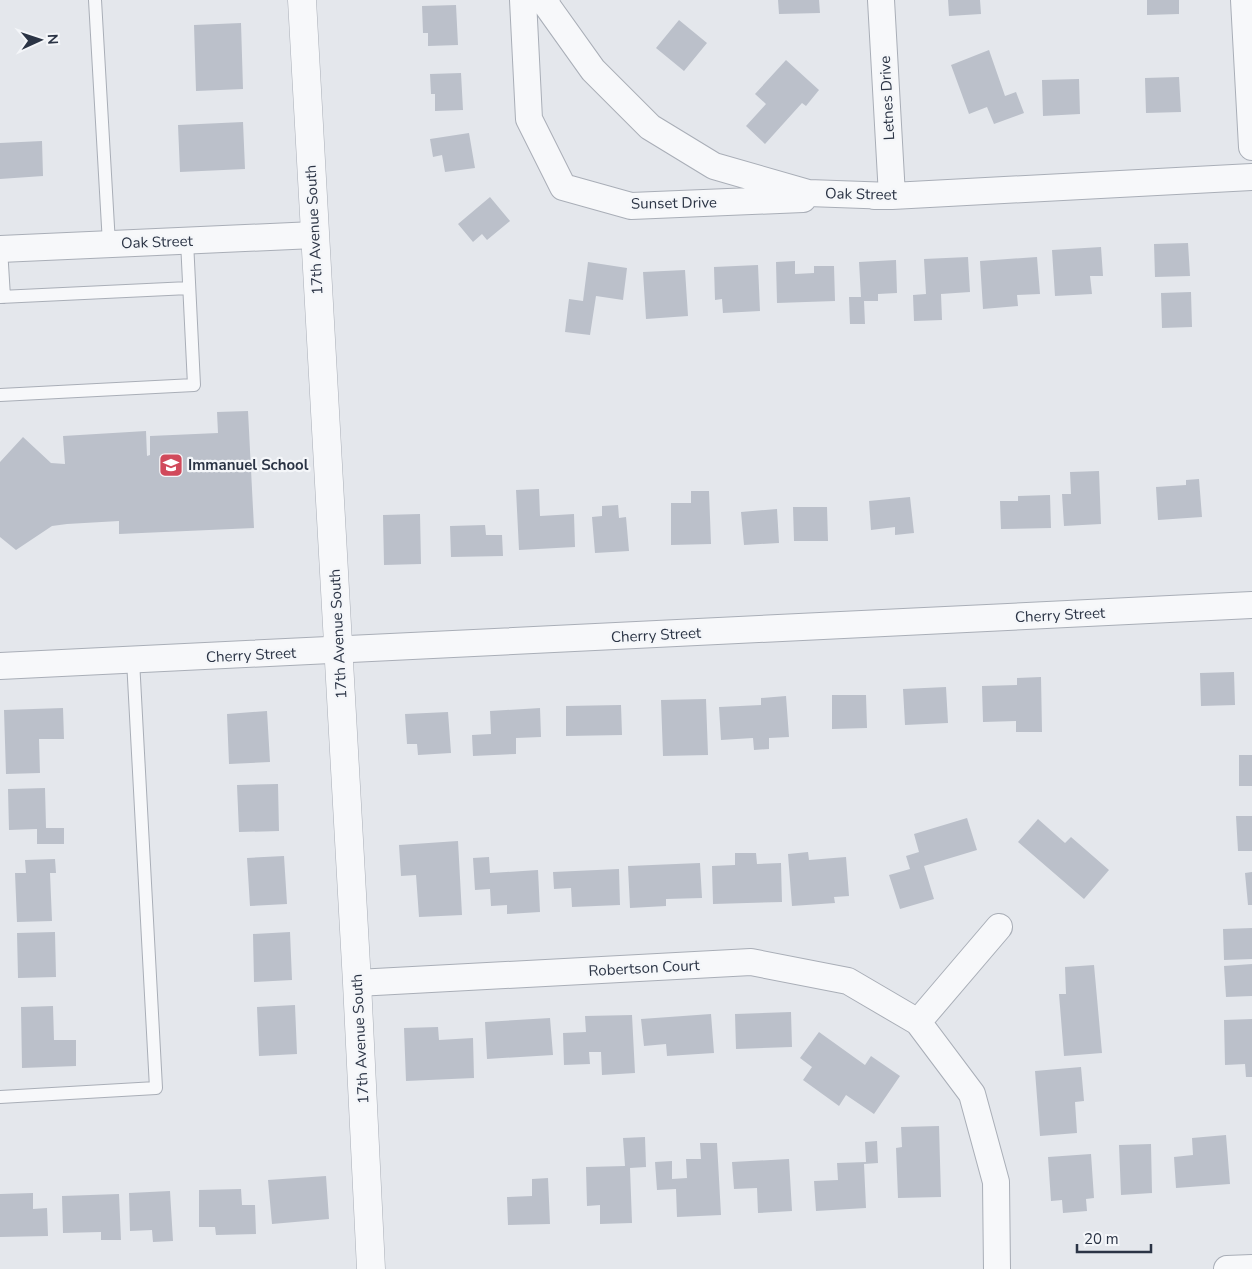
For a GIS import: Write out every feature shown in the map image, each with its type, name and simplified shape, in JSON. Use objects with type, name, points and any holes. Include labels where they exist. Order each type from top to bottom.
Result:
[{"type":"street","name":"17th Avenue South","points":[[302,0],[358,983],[371,1269]]},
{"type":"street","name":"Sunset Drive","points":[[523,0],[529,119],[563,187],[631,206],[892,196]]},
{"type":"street","name":"Oak Street","points":[[546,0],[548,7],[593,70],[650,127],[714,166],[808,193],[892,196],[1252,177]]},
{"type":"street","name":"Letnes Drive","points":[[881,0],[892,196]]},
{"type":"street","points":[[1244,0],[1252,147]]},
{"type":"street","name":"Oak Street","points":[[1,248],[314,235]]},
{"type":"street","name":"Cherry Street","points":[[0,666],[1252,605]]},
{"type":"street","points":[[918,1022],[999,927]]},
{"type":"street","name":"Robertson Court","points":[[358,983],[751,962],[848,981],[918,1022],[972,1094],[996,1182],[997,1269]]},
{"type":"street","points":[[1227,1269],[1252,1268]]},
{"type":"lane","points":[[95,0],[109,244]]},
{"type":"lane","points":[[0,395],[194,385],[187,241]]},
{"type":"lane","points":[[1,248],[2,297],[189,288]]},
{"type":"lane","points":[[0,1097],[156,1088],[133,660]]},
{"type":"building","points":[[778,0],[819,0],[820,13],[779,14]]},
{"type":"building","points":[[948,0],[980,0],[981,14],[949,16]]},
{"type":"building","points":[[1147,0],[1179,0],[1179,14],[1147,15]]},
{"type":"building","points":[[456,5],[458,45],[428,46],[428,33],[423,33],[422,6]]},
{"type":"building","points":[[679,20],[707,43],[684,71],[656,48]]},
{"type":"building","points":[[241,23],[243,89],[196,91],[194,25]]},
{"type":"building","points":[[989,50],[1005,96],[1016,92],[1024,113],[994,124],[987,107],[969,114],[951,65]]},
{"type":"building","points":[[786,60],[819,90],[806,106],[802,103],[765,144],[746,126],[766,104],[755,94]]},
{"type":"building","points":[[461,73],[463,110],[435,111],[435,94],[431,94],[430,74]]},
{"type":"building","points":[[1179,77],[1181,112],[1146,113],[1145,78]]},
{"type":"building","points":[[1079,79],[1080,114],[1043,116],[1042,80]]},
{"type":"building","points":[[243,122],[245,169],[180,172],[178,125]]},
{"type":"building","points":[[469,133],[475,168],[445,172],[442,155],[433,157],[430,139]]},
{"type":"building","points":[[42,141],[43,176],[0,179],[0,143]]},
{"type":"building","points":[[490,197],[510,221],[487,240],[482,234],[473,242],[458,224]]},
{"type":"building","points":[[1188,243],[1190,276],[1155,277],[1154,244]]},
{"type":"building","points":[[1101,247],[1103,276],[1090,276],[1092,294],[1055,296],[1052,250]]},
{"type":"building","points":[[968,257],[970,292],[941,294],[942,320],[914,321],[913,295],[926,294],[924,259]]},
{"type":"building","points":[[1037,257],[1040,294],[1017,295],[1018,306],[983,309],[980,261]]},
{"type":"building","points":[[896,260],[897,293],[878,294],[878,301],[864,301],[865,324],[850,324],[849,297],[861,297],[859,262]]},
{"type":"building","points":[[795,261],[795,274],[814,273],[814,266],[834,266],[835,301],[777,303],[776,262]]},
{"type":"building","points":[[588,262],[627,268],[623,300],[596,296],[590,335],[565,332],[569,299],[583,301]]},
{"type":"building","points":[[758,265],[760,311],[723,313],[722,299],[715,300],[714,267]]},
{"type":"building","points":[[685,270],[688,316],[646,319],[643,272]]},
{"type":"building","points":[[1191,292],[1192,327],[1162,328],[1161,293]]},
{"type":"building","points":[[248,411],[254,528],[119,534],[119,521],[67,524],[52,526],[16,550],[0,537],[0,462],[23,437],[51,463],[65,464],[63,436],[146,431],[147,456],[150,455],[150,436],[218,433],[217,412]]},
{"type":"building","points":[[1099,471],[1101,524],[1064,526],[1062,494],[1071,494],[1070,472]]},
{"type":"building","points":[[1199,479],[1202,517],[1158,520],[1156,487],[1186,485],[1186,480]]},
{"type":"building","points":[[539,489],[540,516],[574,514],[575,547],[519,550],[516,490]]},
{"type":"building","points":[[691,491],[709,491],[711,544],[671,545],[671,503],[691,503]]},
{"type":"building","points":[[1050,495],[1051,528],[1001,529],[1000,501],[1018,501],[1018,496]]},
{"type":"building","points":[[910,497],[914,533],[895,535],[895,527],[871,530],[869,501]]},
{"type":"building","points":[[618,505],[619,518],[626,517],[629,551],[595,553],[592,517],[602,516],[602,506]]},
{"type":"building","points":[[793,507],[827,507],[828,541],[794,541]]},
{"type":"building","points":[[777,509],[779,543],[744,545],[741,512]]},
{"type":"building","points":[[420,514],[421,564],[384,565],[383,515]]},
{"type":"building","points":[[485,525],[486,535],[502,535],[503,556],[451,557],[450,526]]},
{"type":"building","points":[[1234,672],[1235,705],[1201,706],[1200,673]]},
{"type":"building","points":[[1041,677],[1042,732],[1016,732],[1016,721],[983,722],[982,686],[1017,685],[1017,678]]},
{"type":"building","points":[[946,687],[948,723],[905,725],[903,689]]},
{"type":"building","points":[[832,695],[866,695],[867,728],[832,729]]},
{"type":"building","points":[[786,696],[789,737],[769,738],[769,749],[754,750],[753,738],[721,740],[719,707],[761,705],[761,698]]},
{"type":"building","points":[[706,699],[708,755],[663,756],[661,700]]},
{"type":"building","points":[[621,705],[622,735],[566,736],[566,706]]},
{"type":"building","points":[[63,708],[64,739],[39,739],[40,773],[6,774],[4,710]]},
{"type":"building","points":[[540,708],[541,737],[516,738],[516,754],[473,756],[472,735],[491,734],[490,711]]},
{"type":"building","points":[[267,711],[270,762],[229,764],[227,714]]},
{"type":"building","points":[[448,712],[451,753],[418,755],[417,744],[407,744],[405,714]]},
{"type":"building","points":[[1239,755],[1252,755],[1252,786],[1239,786]]},
{"type":"building","points":[[278,784],[279,831],[239,832],[237,785]]},
{"type":"building","points":[[45,788],[46,828],[64,828],[64,844],[37,844],[37,829],[9,830],[8,789]]},
{"type":"building","points":[[1236,816],[1252,816],[1252,851],[1238,851]]},
{"type":"building","points":[[967,818],[977,850],[924,866],[934,899],[900,909],[889,875],[910,869],[906,856],[919,852],[914,834]]},
{"type":"building","points":[[1038,819],[1065,843],[1071,837],[1109,870],[1084,899],[1018,842]]},
{"type":"building","points":[[458,841],[462,915],[419,917],[416,875],[401,876],[399,845]]},
{"type":"building","points":[[808,852],[809,860],[846,857],[849,896],[834,897],[835,903],[792,906],[788,854]]},
{"type":"building","points":[[735,853],[756,853],[757,864],[781,863],[782,902],[713,904],[712,866],[735,865]]},
{"type":"building","points":[[284,856],[287,904],[250,906],[247,858]]},
{"type":"building","points":[[489,857],[490,873],[538,870],[540,912],[507,914],[507,905],[491,906],[490,889],[475,890],[473,858]]},
{"type":"building","points":[[55,859],[56,873],[50,873],[52,921],[17,922],[15,873],[26,873],[25,860]]},
{"type":"building","points":[[700,863],[702,898],[666,899],[666,906],[630,908],[628,866]]},
{"type":"building","points":[[619,869],[620,905],[572,907],[571,888],[554,889],[553,872]]},
{"type":"building","points":[[1252,872],[1252,905],[1248,905],[1245,873]]},
{"type":"building","points":[[1252,928],[1252,959],[1224,960],[1223,929]]},
{"type":"building","points":[[55,932],[56,977],[18,978],[17,933]]},
{"type":"building","points":[[290,932],[292,980],[254,982],[253,934]]},
{"type":"building","points":[[1252,964],[1252,996],[1226,997],[1224,966]]},
{"type":"building","points":[[1094,965],[1102,1053],[1064,1056],[1059,994],[1066,994],[1065,967]]},
{"type":"building","points":[[295,1005],[297,1054],[259,1056],[257,1007]]},
{"type":"building","points":[[53,1006],[54,1040],[76,1040],[76,1066],[22,1068],[21,1007]]},
{"type":"building","points":[[791,1012],[792,1047],[736,1049],[735,1014]]},
{"type":"building","points":[[711,1014],[714,1053],[667,1056],[666,1044],[644,1046],[641,1019]]},
{"type":"building","points":[[632,1015],[635,1073],[602,1075],[601,1052],[589,1052],[590,1064],[564,1065],[563,1033],[586,1032],[585,1016]]},
{"type":"building","points":[[550,1018],[553,1055],[487,1059],[485,1022]]},
{"type":"building","points":[[1252,1019],[1252,1077],[1246,1077],[1245,1064],[1225,1065],[1224,1020]]},
{"type":"building","points":[[438,1027],[439,1040],[473,1038],[474,1078],[406,1081],[404,1028]]},
{"type":"building","points":[[819,1032],[865,1065],[871,1056],[900,1076],[874,1114],[846,1095],[839,1106],[803,1080],[812,1067],[800,1058]]},
{"type":"building","points":[[1081,1067],[1084,1101],[1075,1102],[1077,1133],[1040,1136],[1035,1071]]},
{"type":"building","points":[[939,1126],[941,1197],[898,1198],[896,1148],[902,1147],[901,1127]]},
{"type":"building","points":[[1226,1135],[1230,1184],[1176,1188],[1174,1157],[1193,1155],[1192,1138]]},
{"type":"building","points":[[645,1137],[646,1167],[630,1168],[632,1223],[600,1224],[600,1205],[587,1206],[586,1167],[625,1166],[623,1138]]},
{"type":"building","points":[[877,1141],[878,1163],[864,1164],[866,1208],[816,1211],[814,1181],[838,1180],[837,1163],[866,1162],[865,1142]]},
{"type":"building","points":[[700,1143],[717,1143],[721,1215],[677,1217],[676,1189],[657,1190],[655,1162],[672,1161],[672,1179],[687,1178],[686,1159],[701,1159]]},
{"type":"building","points":[[1151,1144],[1152,1193],[1121,1195],[1119,1145]]},
{"type":"building","points":[[1091,1154],[1094,1198],[1086,1199],[1087,1211],[1063,1213],[1062,1200],[1051,1201],[1048,1157]]},
{"type":"building","points":[[789,1159],[792,1211],[758,1213],[757,1188],[734,1189],[732,1162]]},
{"type":"building","points":[[326,1176],[329,1219],[272,1224],[268,1180]]},
{"type":"building","points":[[548,1178],[550,1224],[508,1225],[507,1197],[532,1196],[532,1179]]},
{"type":"building","points":[[241,1189],[242,1205],[255,1205],[256,1234],[216,1235],[215,1227],[199,1227],[199,1190]]},
{"type":"building","points":[[170,1191],[173,1241],[153,1242],[152,1230],[130,1231],[129,1193]]},
{"type":"building","points":[[33,1193],[33,1209],[47,1208],[48,1236],[0,1237],[0,1194]]},
{"type":"building","points":[[119,1194],[121,1240],[101,1240],[101,1232],[63,1233],[62,1196]]},
{"type":"place","name":"Immanuel School","points":[[171,465]]}]
